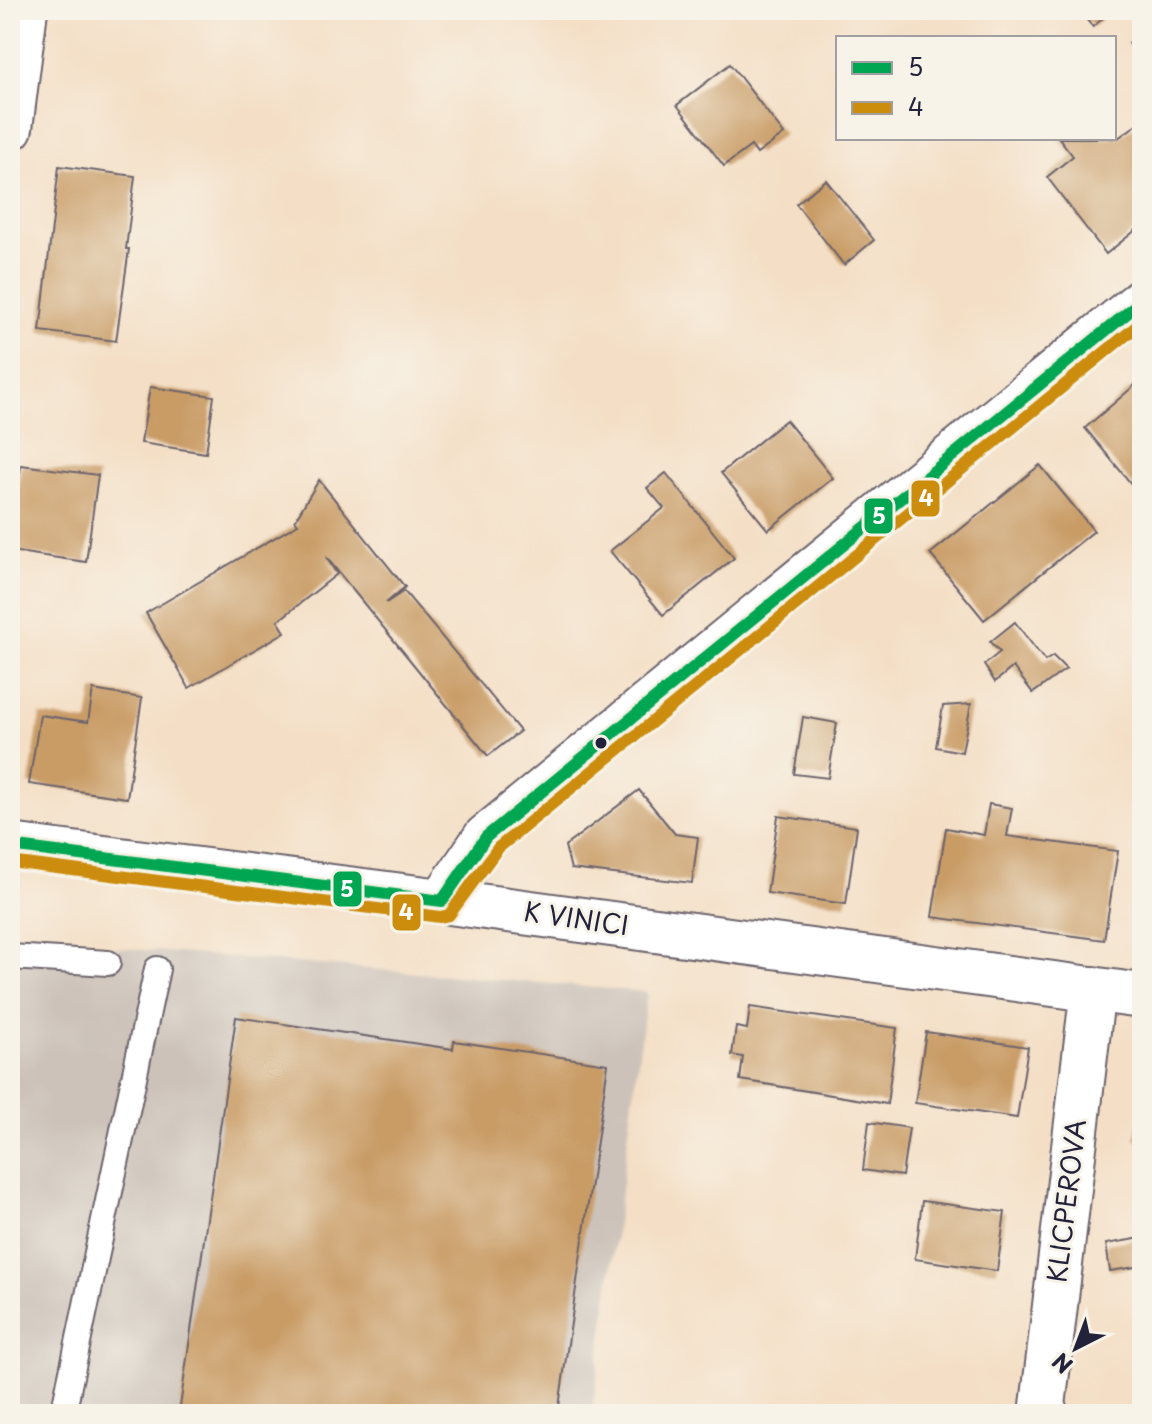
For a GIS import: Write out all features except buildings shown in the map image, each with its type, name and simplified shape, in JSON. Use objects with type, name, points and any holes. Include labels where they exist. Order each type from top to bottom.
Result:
[{"type":"street","points":[[10,128],[25,10]]},
{"type":"street","points":[[442,901],[486,837],[1142,301]]},
{"type":"street","name":"K VINICI","points":[[10,846],[1142,996]]},
{"type":"street","name":"KLICPEROVA","points":[[1042,1414],[1093,989]]},
{"type":"lane","points":[[10,957],[108,963]]},
{"type":"lane","points":[[63,1414],[157,969]]},
{"type":"shaded area","points":[[10,939],[647,992],[592,1414],[10,1414]]},
{"type":"transit line","name":"5","points":[[10,846],[442,901],[486,837],[1142,301]]},
{"type":"transit line","name":"4","points":[[10,862],[440,917],[449,915],[498,848],[1142,322]]}]
